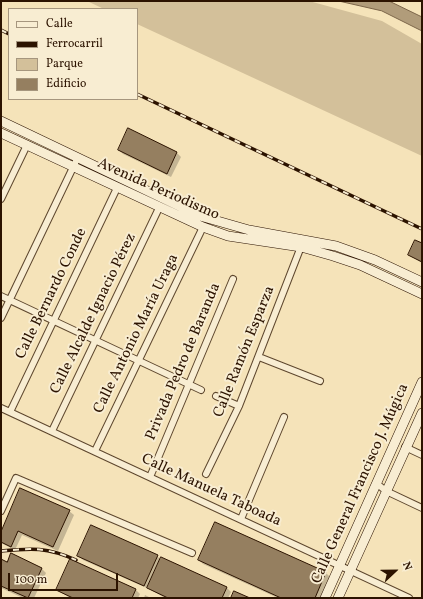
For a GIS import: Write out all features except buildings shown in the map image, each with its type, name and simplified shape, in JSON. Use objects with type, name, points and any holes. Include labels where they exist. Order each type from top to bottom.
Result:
[{"type":"street","name":"Avenida Periodismo","points":[[1,121],[200,216],[303,243],[364,255],[422,282]]},
{"type":"street","name":"Avenida Periodismo","points":[[1,133],[159,208],[203,227],[235,237],[303,243],[360,265],[422,294]]},
{"type":"street","points":[[1,199],[27,145]]},
{"type":"street","points":[[1,318],[78,157]]},
{"type":"street","name":"Calle Bernardo Conde","points":[[10,412],[117,188]]},
{"type":"street","name":"Calle Alcalde Ignacio Pérez","points":[[52,431],[159,208]]},
{"type":"street","name":"Calle Antonio María Uraga","points":[[95,451],[203,227]]},
{"type":"street","name":"Calle Ramón Esparza","points":[[206,474],[239,406],[303,243]]},
{"type":"street","name":"Privada Pedro de Baranda","points":[[150,477],[233,279]]},
{"type":"street","points":[[1,296],[201,390]]},
{"type":"street","points":[[259,357],[320,381]]},
{"type":"street","name":"Calle General Francisco J. Múgica","points":[[325,598],[422,382]]},
{"type":"street","points":[[216,396],[239,406]]},
{"type":"street","name":"Calle Manuela Taboada","points":[[1,408],[409,598]]},
{"type":"street","name":"Calle General Francisco J. Múgica","points":[[338,598],[405,447],[422,413]]},
{"type":"street","points":[[241,519],[284,417]]},
{"type":"street","points":[[405,447],[422,455]]},
{"type":"street","points":[[2,509],[16,478],[192,553]]},
{"type":"street","points":[[376,483],[386,491],[422,508]]},
{"type":"green space","points":[[87,1],[309,1],[382,21],[422,44],[422,156],[138,24],[138,8],[102,8]]},
{"type":"shaded area","points":[[339,1],[389,1],[422,17],[422,31],[382,11]]},
{"type":"railway","points":[[1,30],[8,34]]},
{"type":"railway","points":[[138,94],[422,229]]},
{"type":"railway","points":[[1,551],[22,549],[48,551],[76,560]]}]
